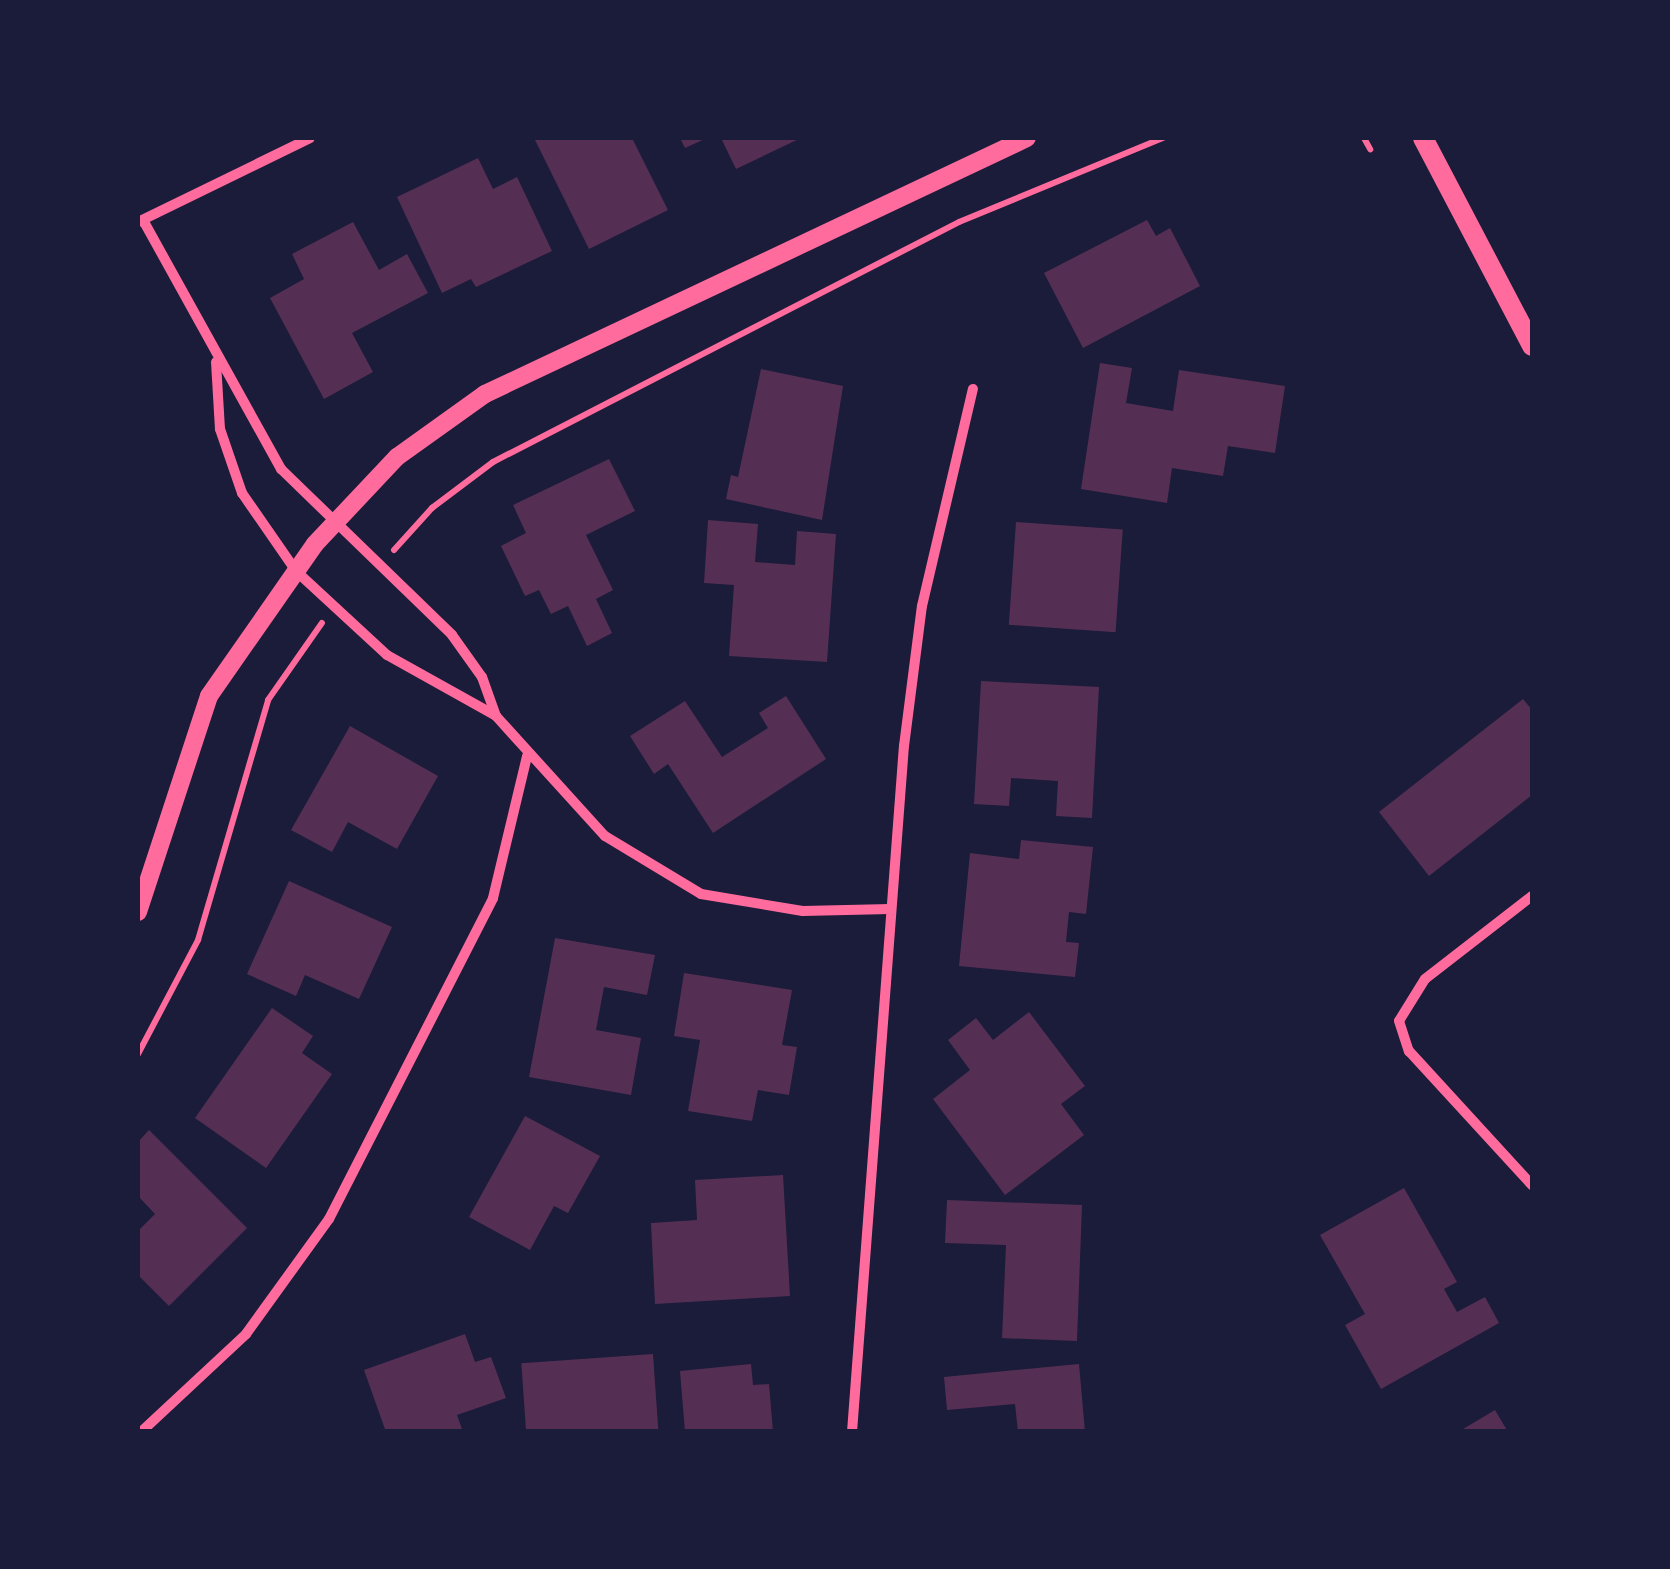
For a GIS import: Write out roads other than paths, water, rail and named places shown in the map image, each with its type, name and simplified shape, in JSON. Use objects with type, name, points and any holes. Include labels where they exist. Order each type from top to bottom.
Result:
[{"type":"main road","points":[[1422,138],[1532,346]]},
{"type":"street","points":[[310,138],[140,222],[281,469],[452,635],[482,677],[496,716],[527,756],[604,836],[701,894],[803,911],[890,909]]},
{"type":"street","points":[[138,912],[209,696],[296,571],[397,457],[486,394],[1027,138]]},
{"type":"street","points":[[216,357],[220,429],[242,494],[296,571],[387,655],[496,716]]},
{"type":"street","points":[[852,1432],[890,909],[922,606],[973,388]]},
{"type":"street","points":[[141,1432],[246,1334],[329,1219],[493,898],[527,756]]},
{"type":"street","points":[[1532,896],[1425,979],[1399,1021],[1408,1051],[1532,1185]]}]
